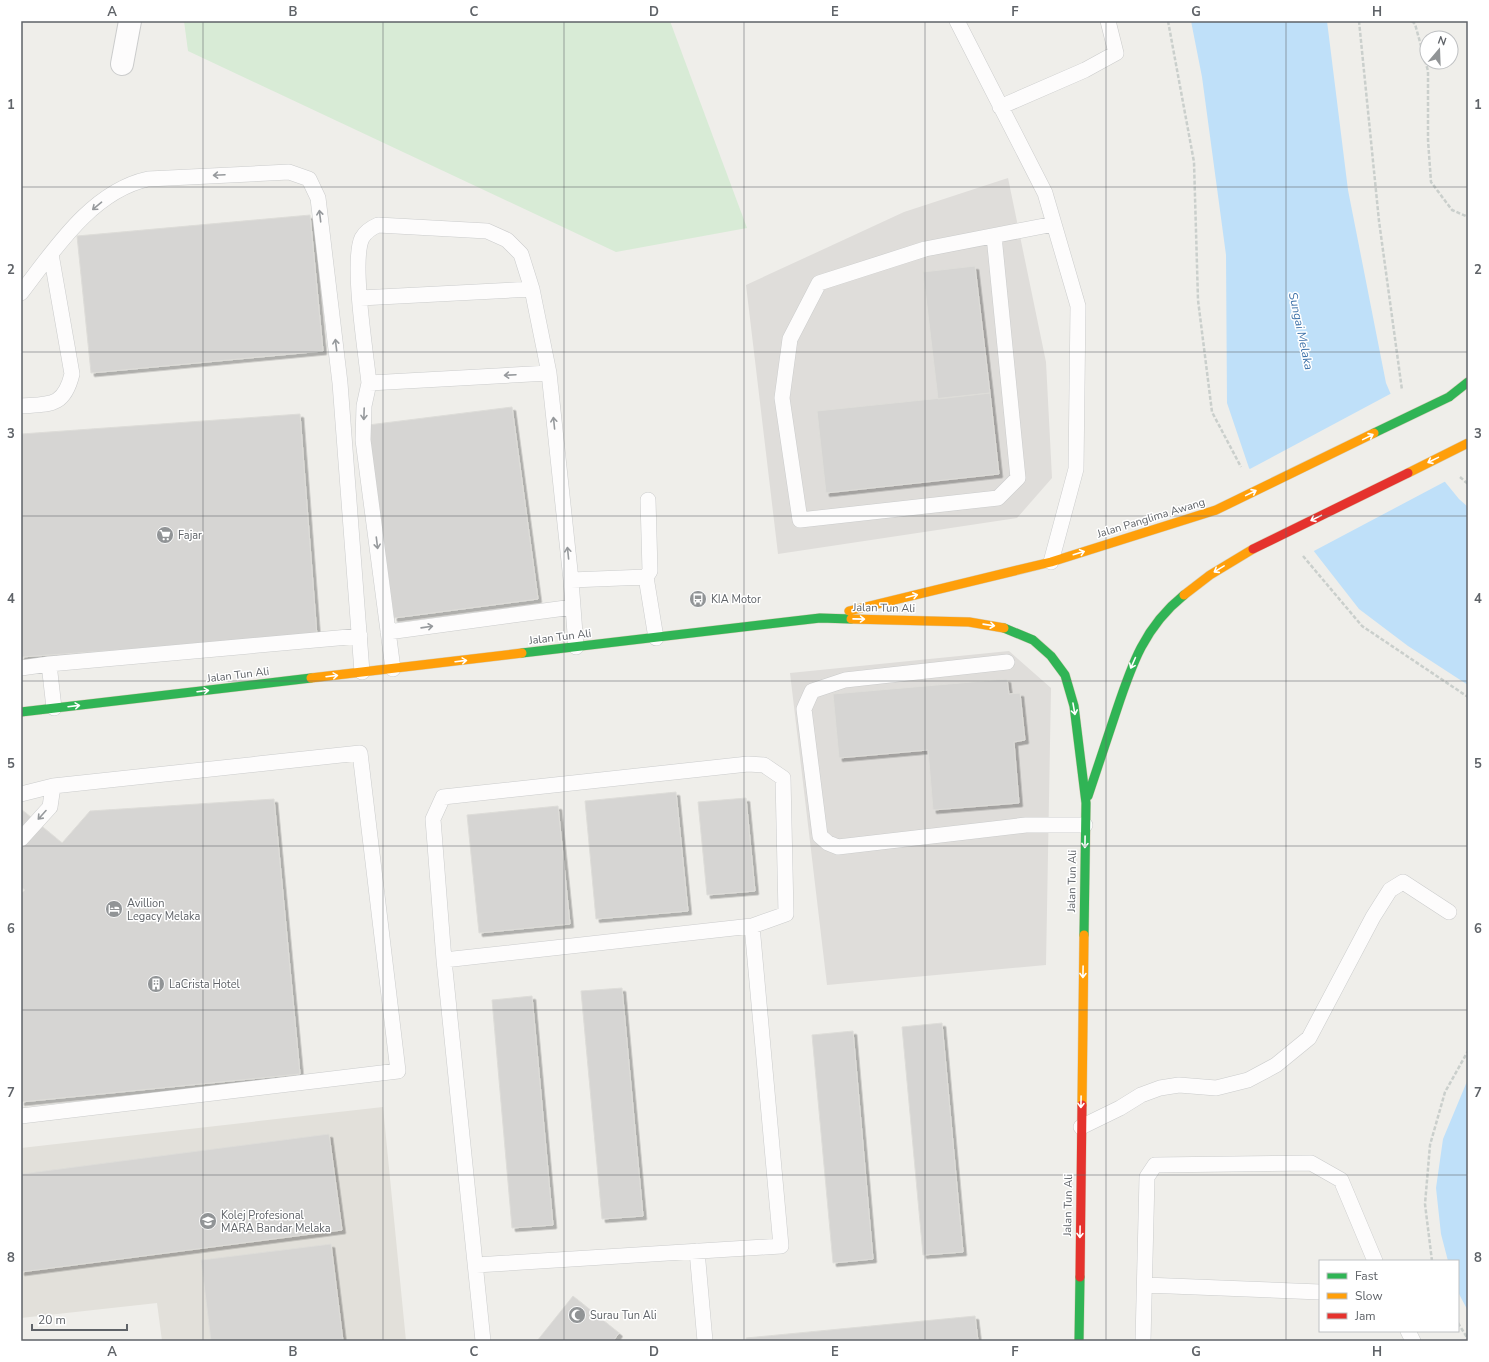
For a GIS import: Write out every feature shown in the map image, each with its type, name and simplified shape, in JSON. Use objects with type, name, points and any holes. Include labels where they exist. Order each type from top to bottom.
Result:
[{"type":"main road","name":"Jalan Panglima Awang","points":[[820,618],[1051,562],[1216,510],[1449,397],[1468,382]]},
{"type":"main road","points":[[1086,803],[1132,663],[1151,630],[1172,606],[1210,575],[1253,549],[1468,443]]},
{"type":"main road","name":"Jalan Tun Ali","points":[[21,712],[820,618],[969,622],[1000,626],[1033,640],[1051,656],[1065,675],[1074,706],[1086,803],[1079,1341]]},
{"type":"street","points":[[122,64],[130,21]]},
{"type":"lane","points":[[957,21],[1045,193],[1078,306],[1076,469],[1051,562]]},
{"type":"lane","points":[[1000,106],[1085,70],[1116,53],[1108,21]]},
{"type":"lane","points":[[21,293],[51,254],[88,214],[118,190],[133,182],[148,179],[288,172],[309,179],[318,198],[340,384],[362,672]]},
{"type":"lane","points":[[994,236],[1018,478],[998,498],[800,520],[782,398],[790,339],[819,283],[925,249],[1054,224]]},
{"type":"lane","points":[[393,668],[364,440],[364,406],[369,384],[360,298],[358,251],[362,238],[368,229],[378,225],[487,231],[507,240],[521,254],[532,289],[549,373],[571,580],[576,647]]},
{"type":"lane","points":[[21,406],[48,404],[60,399],[68,389],[72,374],[51,254]]},
{"type":"lane","points":[[360,298],[532,289]]},
{"type":"lane","points":[[369,384],[549,373]]},
{"type":"lane","points":[[648,500],[650,571],[646,577],[656,638]]},
{"type":"lane","points":[[571,580],[646,577]]},
{"type":"lane","points":[[388,632],[573,608]]},
{"type":"lane","points":[[21,668],[49,664],[360,636]]},
{"type":"lane","points":[[1007,662],[845,680],[812,691],[804,709],[820,836],[828,843],[838,847],[1026,825],[1085,825]]},
{"type":"lane","points":[[49,664],[54,708]]},
{"type":"lane","points":[[21,794],[53,786],[360,752],[398,1071],[21,1116]]},
{"type":"lane","points":[[444,960],[752,926],[786,914],[783,778],[764,765],[748,764],[443,797],[433,819],[444,960],[484,1341]]},
{"type":"lane","points":[[21,839],[50,807],[53,786]]},
{"type":"lane","points":[[1081,1127],[1120,1108],[1141,1095],[1160,1088],[1179,1085],[1216,1088],[1248,1080],[1276,1064],[1309,1038],[1373,917],[1390,890],[1403,882],[1449,912]]},
{"type":"lane","points":[[476,1265],[781,1246],[752,926]]},
{"type":"lane","points":[[1143,1341],[1148,1177],[1155,1165],[1311,1163],[1341,1180],[1375,1260]]},
{"type":"lane","points":[[696,1251],[704,1341]]},
{"type":"lane","points":[[1145,1285],[1319,1292]]},
{"type":"lane","points":[[1408,1332],[1413,1341]]},
{"type":"path","points":[[1168,21],[1194,162],[1198,300],[1212,412],[1245,474]]},
{"type":"path","points":[[1359,21],[1380,221],[1402,391]]},
{"type":"path","points":[[1412,21],[1415,24],[1428,71],[1428,140],[1431,182],[1452,210],[1468,217]]},
{"type":"path","points":[[1456,471],[1468,484]]},
{"type":"path","points":[[1302,555],[1362,626],[1468,697]]},
{"type":"path","points":[[1432,1260],[1424,1204],[1430,1145],[1445,1092],[1468,1051]]},
{"type":"path","points":[[1459,1324],[1468,1338]]},
{"type":"shaded area","points":[[1008,178],[1046,362],[1052,478],[1017,518],[778,554],[746,285],[904,212]]},
{"type":"shaded area","points":[[1009,651],[1051,688],[1046,965],[827,985],[790,673]]},
{"type":"shaded area","name":"Kolej Profesional MARA Bandar Melaka","points":[[383,1107],[406,1341],[162,1341],[157,1303],[21,1318],[21,1148]]},
{"type":"green space","points":[[184,21],[670,21],[747,228],[616,252],[188,51]]},
{"type":"water","name":"Sungai Melaka","points":[[1191,21],[1327,21],[1348,190],[1386,383],[1410,439],[1459,499],[1468,507],[1468,685],[1408,646],[1359,609],[1249,468],[1227,403],[1226,255],[1202,77]]},
{"type":"water","points":[[1468,1079],[1468,1311],[1459,1294],[1459,1260],[1448,1260],[1441,1234],[1436,1188],[1443,1139]]},
{"type":"pier","points":[[1392,393],[1411,438],[1446,481],[1312,552],[1248,470]]},
{"type":"building","points":[[310,215],[323,351],[91,373],[77,236]]},
{"type":"building","points":[[975,266],[990,393],[938,399],[923,272]]},
{"type":"building","points":[[990,393],[999,474],[826,493],[817,411]]},
{"type":"building","points":[[512,407],[538,599],[394,618],[368,425]]},
{"type":"building","name":"Fajar","points":[[300,414],[317,636],[21,657],[21,434]]},
{"type":"building","points":[[1007,679],[1009,694],[1020,693],[1025,740],[1014,742],[1019,803],[933,810],[928,750],[839,758],[833,694]]},
{"type":"building","points":[[676,792],[688,911],[596,919],[585,801]]},
{"type":"building","points":[[746,798],[755,891],[707,895],[698,802]]},
{"type":"building","name":"LaCrista Hotel","points":[[274,799],[300,1074],[21,1102],[21,894],[25,890],[21,887],[21,809],[62,843],[90,811]]},
{"type":"building","points":[[558,806],[570,924],[479,933],[467,815]]},
{"type":"building","points":[[622,988],[643,1216],[602,1219],[581,991]]},
{"type":"building","points":[[532,996],[553,1225],[512,1228],[492,1000]]},
{"type":"building","points":[[942,1023],[963,1252],[923,1255],[902,1027]]},
{"type":"building","points":[[853,1031],[873,1259],[833,1263],[812,1035]]},
{"type":"building","points":[[329,1134],[342,1230],[21,1272],[21,1174]]},
{"type":"building","points":[[331,1244],[343,1341],[211,1341],[201,1260]]},
{"type":"building","name":"Surau Tun Ali","points":[[573,1296],[619,1333],[613,1341],[537,1341]]},
{"type":"building","points":[[975,1316],[978,1341],[746,1341],[746,1338]]},
{"type":"traffic: fast","points":[[1449,397],[1468,382]]},
{"type":"traffic: fast","points":[[1374,433],[1449,397]]},
{"type":"traffic: fast","points":[[1088,796],[1127,681],[1140,649],[1158,621],[1184,595]]},
{"type":"traffic: fast","points":[[522,653],[820,618],[851,619]]},
{"type":"traffic: fast","points":[[1004,628],[1033,640],[1051,656],[1065,675],[1074,706],[1086,803],[1084,935]]},
{"type":"traffic: fast","points":[[21,712],[311,678]]},
{"type":"traffic: fast","points":[[1079,1341],[1080,1277]]},
{"type":"traffic: slow","points":[[1216,510],[1374,433]]},
{"type":"traffic: slow","points":[[1408,473],[1468,443]]},
{"type":"traffic: slow","points":[[849,611],[1051,562],[1216,510]]},
{"type":"traffic: slow","points":[[1184,595],[1210,575],[1253,549]]},
{"type":"traffic: slow","points":[[851,619],[969,622],[1004,628]]},
{"type":"traffic: slow","points":[[311,678],[522,653]]},
{"type":"traffic: slow","points":[[1082,1105],[1084,935]]},
{"type":"traffic: jam","points":[[1253,549],[1408,473]]},
{"type":"traffic: jam","points":[[1080,1277],[1082,1105]]},
{"type":"place","name":"Fajar","points":[[165,535]]},
{"type":"place","name":"KIA Motor","points":[[698,599]]},
{"type":"place","name":"Avillion Legacy Melaka","points":[[114,909]]},
{"type":"place","name":"LaCrista Hotel","points":[[156,984]]},
{"type":"place","name":"Kolej Profesional MARA Bandar Melaka","points":[[208,1221]]},
{"type":"place","name":"Surau Tun Ali","points":[[577,1315]]}]
